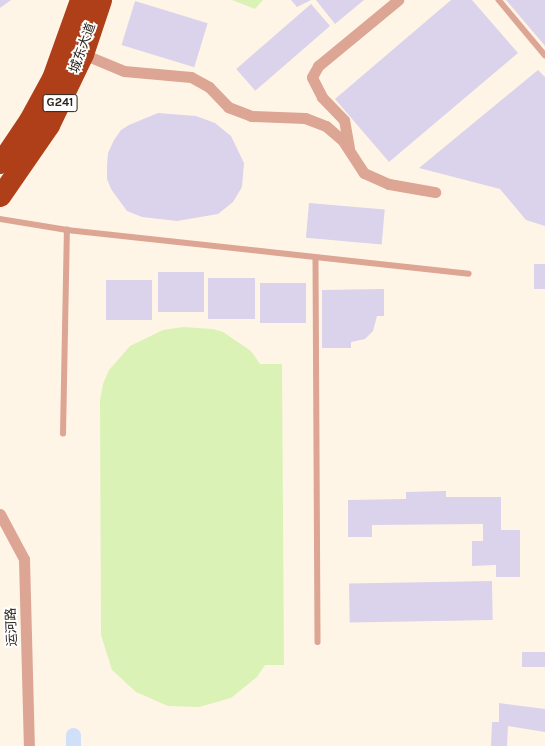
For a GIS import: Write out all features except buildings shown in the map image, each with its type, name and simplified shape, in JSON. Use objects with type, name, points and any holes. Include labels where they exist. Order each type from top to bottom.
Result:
[{"type":"highway","name":"城东大道","points":[[0,163],[29,120],[52,78],[80,0]]},
{"type":"highway","name":"城东大道","points":[[0,196],[49,125],[83,54],[100,0]]},
{"type":"street","points":[[349,151],[344,120],[322,97],[312,77],[318,66],[398,0]]},
{"type":"street","points":[[83,54],[124,71],[191,77],[209,87],[228,107],[251,116],[304,118],[326,126],[349,151],[364,173],[389,184],[435,192]]},
{"type":"street","name":"运河路","points":[[0,514],[24,559],[29,746]]},
{"type":"lane","points":[[499,0],[545,55]]},
{"type":"lane","points":[[0,219],[67,230],[469,274]]},
{"type":"lane","points":[[63,434],[67,230]]},
{"type":"lane","points":[[316,258],[318,642]]},
{"type":"green space","points":[[232,0],[263,0],[255,9]]},
{"type":"green space","points":[[183,327],[213,329],[223,332],[251,351],[260,364],[282,364],[284,665],[265,665],[257,677],[231,698],[199,707],[168,706],[136,692],[112,670],[101,635],[100,400],[103,384],[109,370],[130,346],[163,330]]},
{"type":"waterway","points":[[73,735],[73,746]]}]
